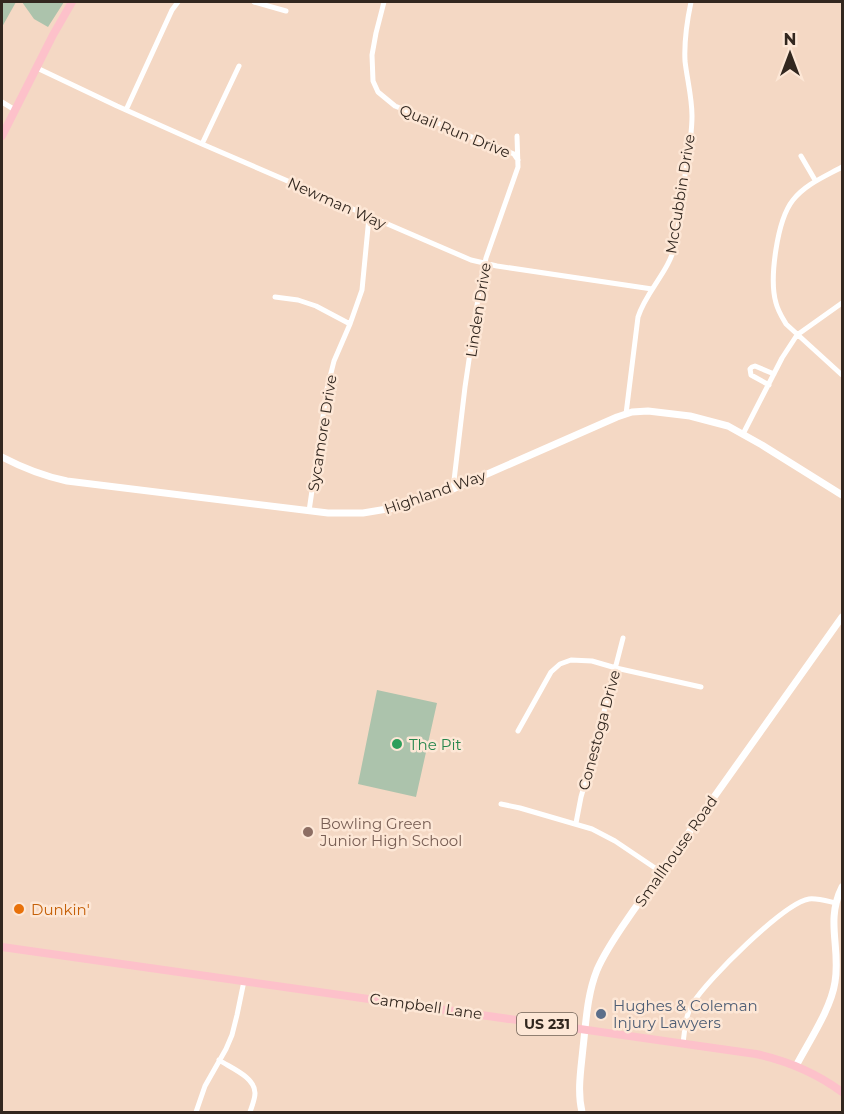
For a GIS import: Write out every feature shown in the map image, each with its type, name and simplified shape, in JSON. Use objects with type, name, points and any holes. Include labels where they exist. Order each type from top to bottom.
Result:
[{"type":"main road","points":[[2,136],[72,2]]},
{"type":"main road","name":"Campbell Lane","points":[[2,947],[756,1053],[796,1066],[843,1092]]},
{"type":"street","points":[[126,110],[172,10],[178,2]]},
{"type":"street","points":[[254,2],[286,11]]},
{"type":"street","name":"Quail Run Drive","points":[[384,2],[372,48],[374,86],[383,98],[395,106],[514,154],[519,161]]},
{"type":"street","name":"McCubbin Drive","points":[[626,414],[638,317],[642,305],[674,250],[691,130],[692,108],[685,52],[691,2]]},
{"type":"street","points":[[202,144],[239,66]]},
{"type":"street","name":"Newman Way","points":[[37,68],[202,144],[462,257],[484,264],[652,289]]},
{"type":"street","points":[[2,102],[15,110]]},
{"type":"street","name":"Linden Drive","points":[[453,489],[465,387],[484,264],[518,167],[517,136]]},
{"type":"street","points":[[801,156],[815,180]]},
{"type":"street","points":[[843,167],[815,180],[792,201],[781,223],[774,272],[776,304],[786,324],[843,375]]},
{"type":"street","name":"Sycamore Drive","points":[[309,511],[333,361],[350,324],[364,282],[369,217]]},
{"type":"street","points":[[275,297],[298,300],[316,306],[350,324]]},
{"type":"street","points":[[743,434],[782,358],[797,335],[843,303]]},
{"type":"street","points":[[769,385],[751,375],[750,369],[755,366],[774,374]]},
{"type":"street","name":"Highland Way","points":[[2,457],[42,475],[67,481],[346,514],[374,512],[410,504],[453,489],[626,414],[648,411],[690,416],[728,426],[843,495]]},
{"type":"street","name":"Smallhouse Road","points":[[582,1113],[580,1082],[585,1029],[592,987],[606,951],[843,617]]},
{"type":"street","name":"Conestoga Drive","points":[[576,823],[623,638]]},
{"type":"street","points":[[518,730],[552,672],[560,664],[569,660],[592,661],[701,687]]},
{"type":"street","points":[[501,804],[576,823],[603,835],[661,872]]},
{"type":"street","points":[[796,1066],[834,990],[836,968],[833,921],[836,903],[843,887]]},
{"type":"street","points":[[683,1043],[687,1018],[693,1002],[750,941],[779,916],[803,901],[814,899],[836,903]]},
{"type":"street","points":[[196,1113],[205,1086],[226,1049],[234,1028],[244,981]]},
{"type":"street","points":[[219,1060],[249,1080],[254,1087],[255,1095],[250,1113]]},
{"type":"green space","points":[[2,2],[16,2],[2,27]]},
{"type":"green space","points":[[22,2],[64,2],[48,27],[34,19]]},
{"type":"green space","name":"The Pit","points":[[377,690],[437,703],[416,797],[358,784]]},
{"type":"place","name":"The Pit","points":[[397,744]]},
{"type":"place","name":"Bowling Green Junior High School","points":[[308,832]]},
{"type":"place","name":"Dunkin'","points":[[19,909]]},
{"type":"place","name":"Hughes & Coleman Injury Lawyers","points":[[601,1014]]}]
